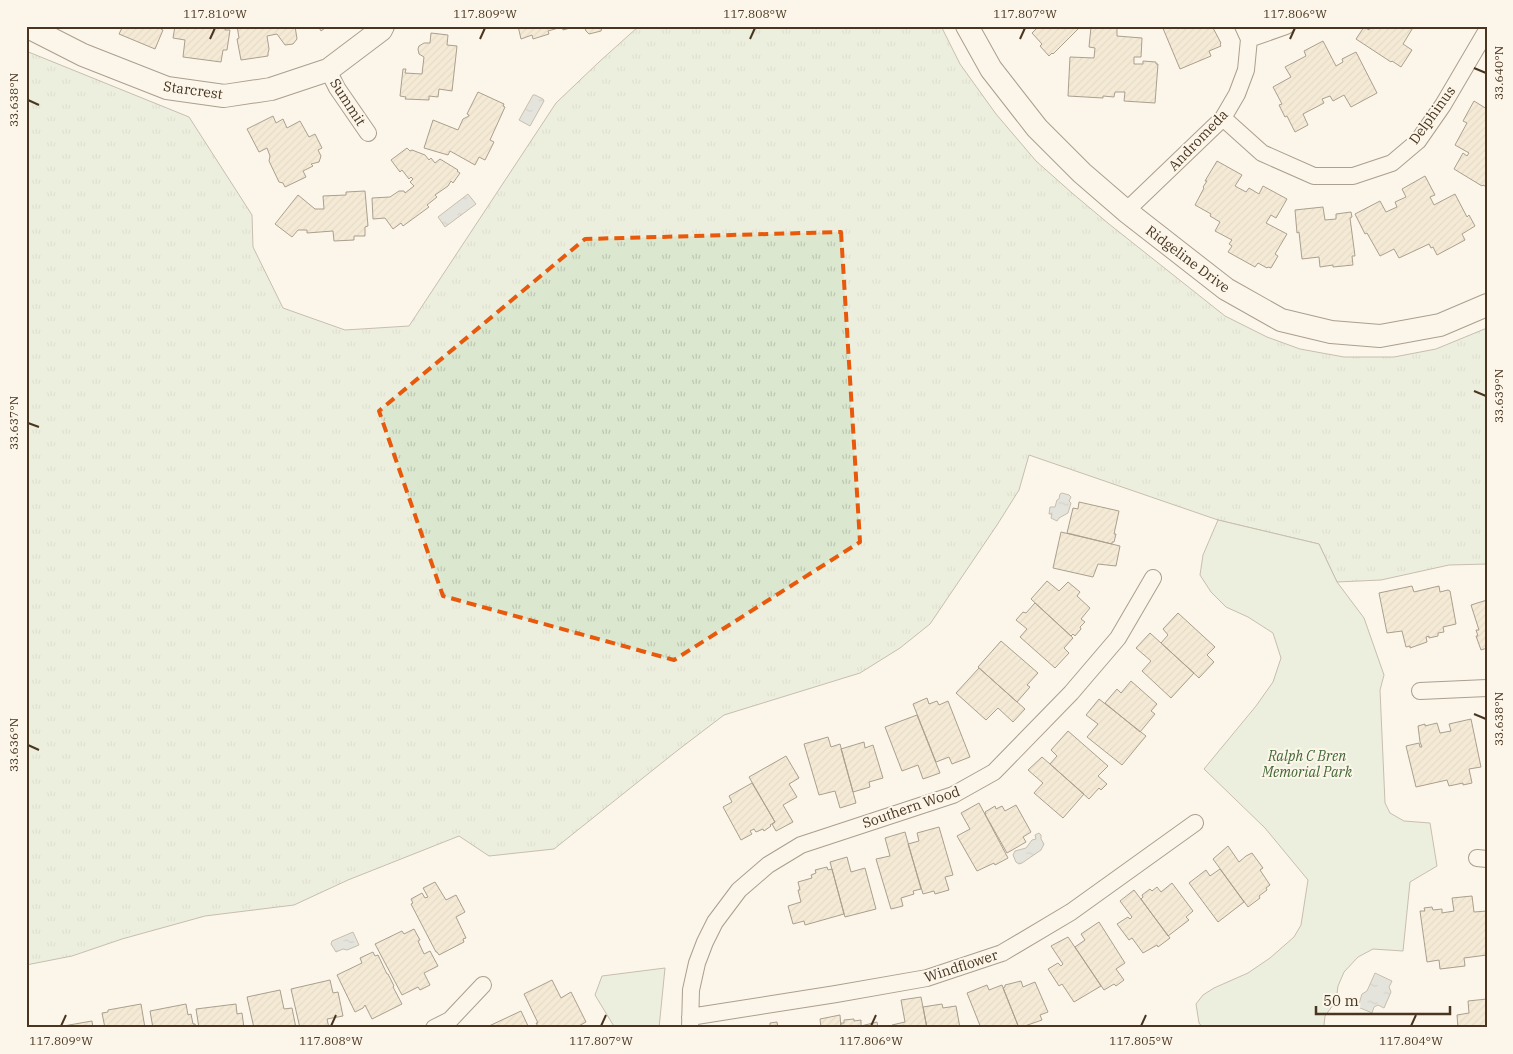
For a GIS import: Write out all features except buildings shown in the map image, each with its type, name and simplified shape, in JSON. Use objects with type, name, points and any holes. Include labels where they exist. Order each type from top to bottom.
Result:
[{"type":"street","name":"Starcrest","points":[[26,26],[83,55],[167,88],[224,96],[271,89],[328,70],[384,26]]},
{"type":"street","name":"Ridgeline Drive","points":[[967,26],[991,69],[1037,128],[1082,173],[1126,211],[1226,289],[1281,320],[1331,332],[1380,336],[1440,325],[1487,305]]},
{"type":"street","points":[[1246,33],[1286,26]]},
{"type":"street","name":"Delphinus","points":[[1223,118],[1262,153],[1314,176],[1353,176],[1392,162],[1418,141],[1443,105],[1487,30]]},
{"type":"street","name":"Andromeda","points":[[1126,211],[1223,118],[1238,94],[1246,70],[1246,33]]},
{"type":"street","name":"Summit","points":[[328,70],[337,88],[368,133]]},
{"type":"street","name":"Southern Wood","points":[[690,1022],[691,990],[697,963],[715,922],[739,890],[768,865],[801,844],[953,795],[994,772],[1071,693],[1118,638],[1153,578]]},
{"type":"street","points":[[1420,691],[1487,688]]},
{"type":"street","name":"Windflower","points":[[690,1022],[927,978],[1002,953],[1071,912],[1195,823]]},
{"type":"street","points":[[434,1028],[450,1020],[483,985]]},
{"type":"highlighted area","points":[[841,232],[860,542],[674,660],[443,596],[379,411],[585,239]]},
{"type":"green space","points":[[639,26],[941,26],[960,64],[996,114],[1036,161],[1109,224],[1225,316],[1267,337],[1300,349],[1344,357],[1394,357],[1436,349],[1487,328],[1487,564],[1449,565],[1381,580],[1337,582],[1319,544],[1218,520],[1029,455],[1019,490],[930,624],[900,648],[860,673],[724,715],[554,849],[489,856],[459,836],[348,880],[294,905],[205,916],[122,939],[72,956],[26,965],[26,51],[189,117],[252,215],[253,247],[283,308],[345,330],[409,326],[556,103]]},
{"type":"green space","name":"Ralph C Bren Memorial Park","points":[[1218,520],[1319,544],[1337,582],[1364,618],[1384,675],[1380,690],[1385,803],[1390,813],[1404,821],[1430,823],[1437,866],[1410,882],[1403,951],[1373,949],[1358,957],[1344,972],[1338,986],[1336,1001],[1325,1016],[1324,1025],[1326,1028],[1203,1028],[1199,1023],[1196,1004],[1203,995],[1248,973],[1270,958],[1294,937],[1301,925],[1308,880],[1265,828],[1204,769],[1256,706],[1273,682],[1281,658],[1273,633],[1248,617],[1226,607],[1211,592],[1200,575],[1203,555]]},
{"type":"green space","points":[[665,968],[659,1028],[615,1028],[595,995],[602,976]]},
{"type":"water","points":[[533,95],[544,101],[530,126],[519,120]]},
{"type":"water","points":[[468,194],[476,204],[445,227],[438,217]]},
{"type":"water","points":[[1062,493],[1071,497],[1069,501],[1071,503],[1068,513],[1057,521],[1051,518],[1052,514],[1049,514],[1050,507],[1055,507]]},
{"type":"water","points":[[1039,833],[1044,844],[1041,850],[1022,863],[1016,862],[1013,855],[1015,851],[1026,848],[1032,840],[1036,839],[1035,835]]},
{"type":"water","points":[[353,932],[359,945],[336,952],[331,944],[332,941]]},
{"type":"water","points":[[1375,973],[1392,981],[1389,987],[1391,992],[1384,1008],[1378,1005],[1374,1007],[1372,1013],[1358,1007],[1362,994],[1367,991]]}]
